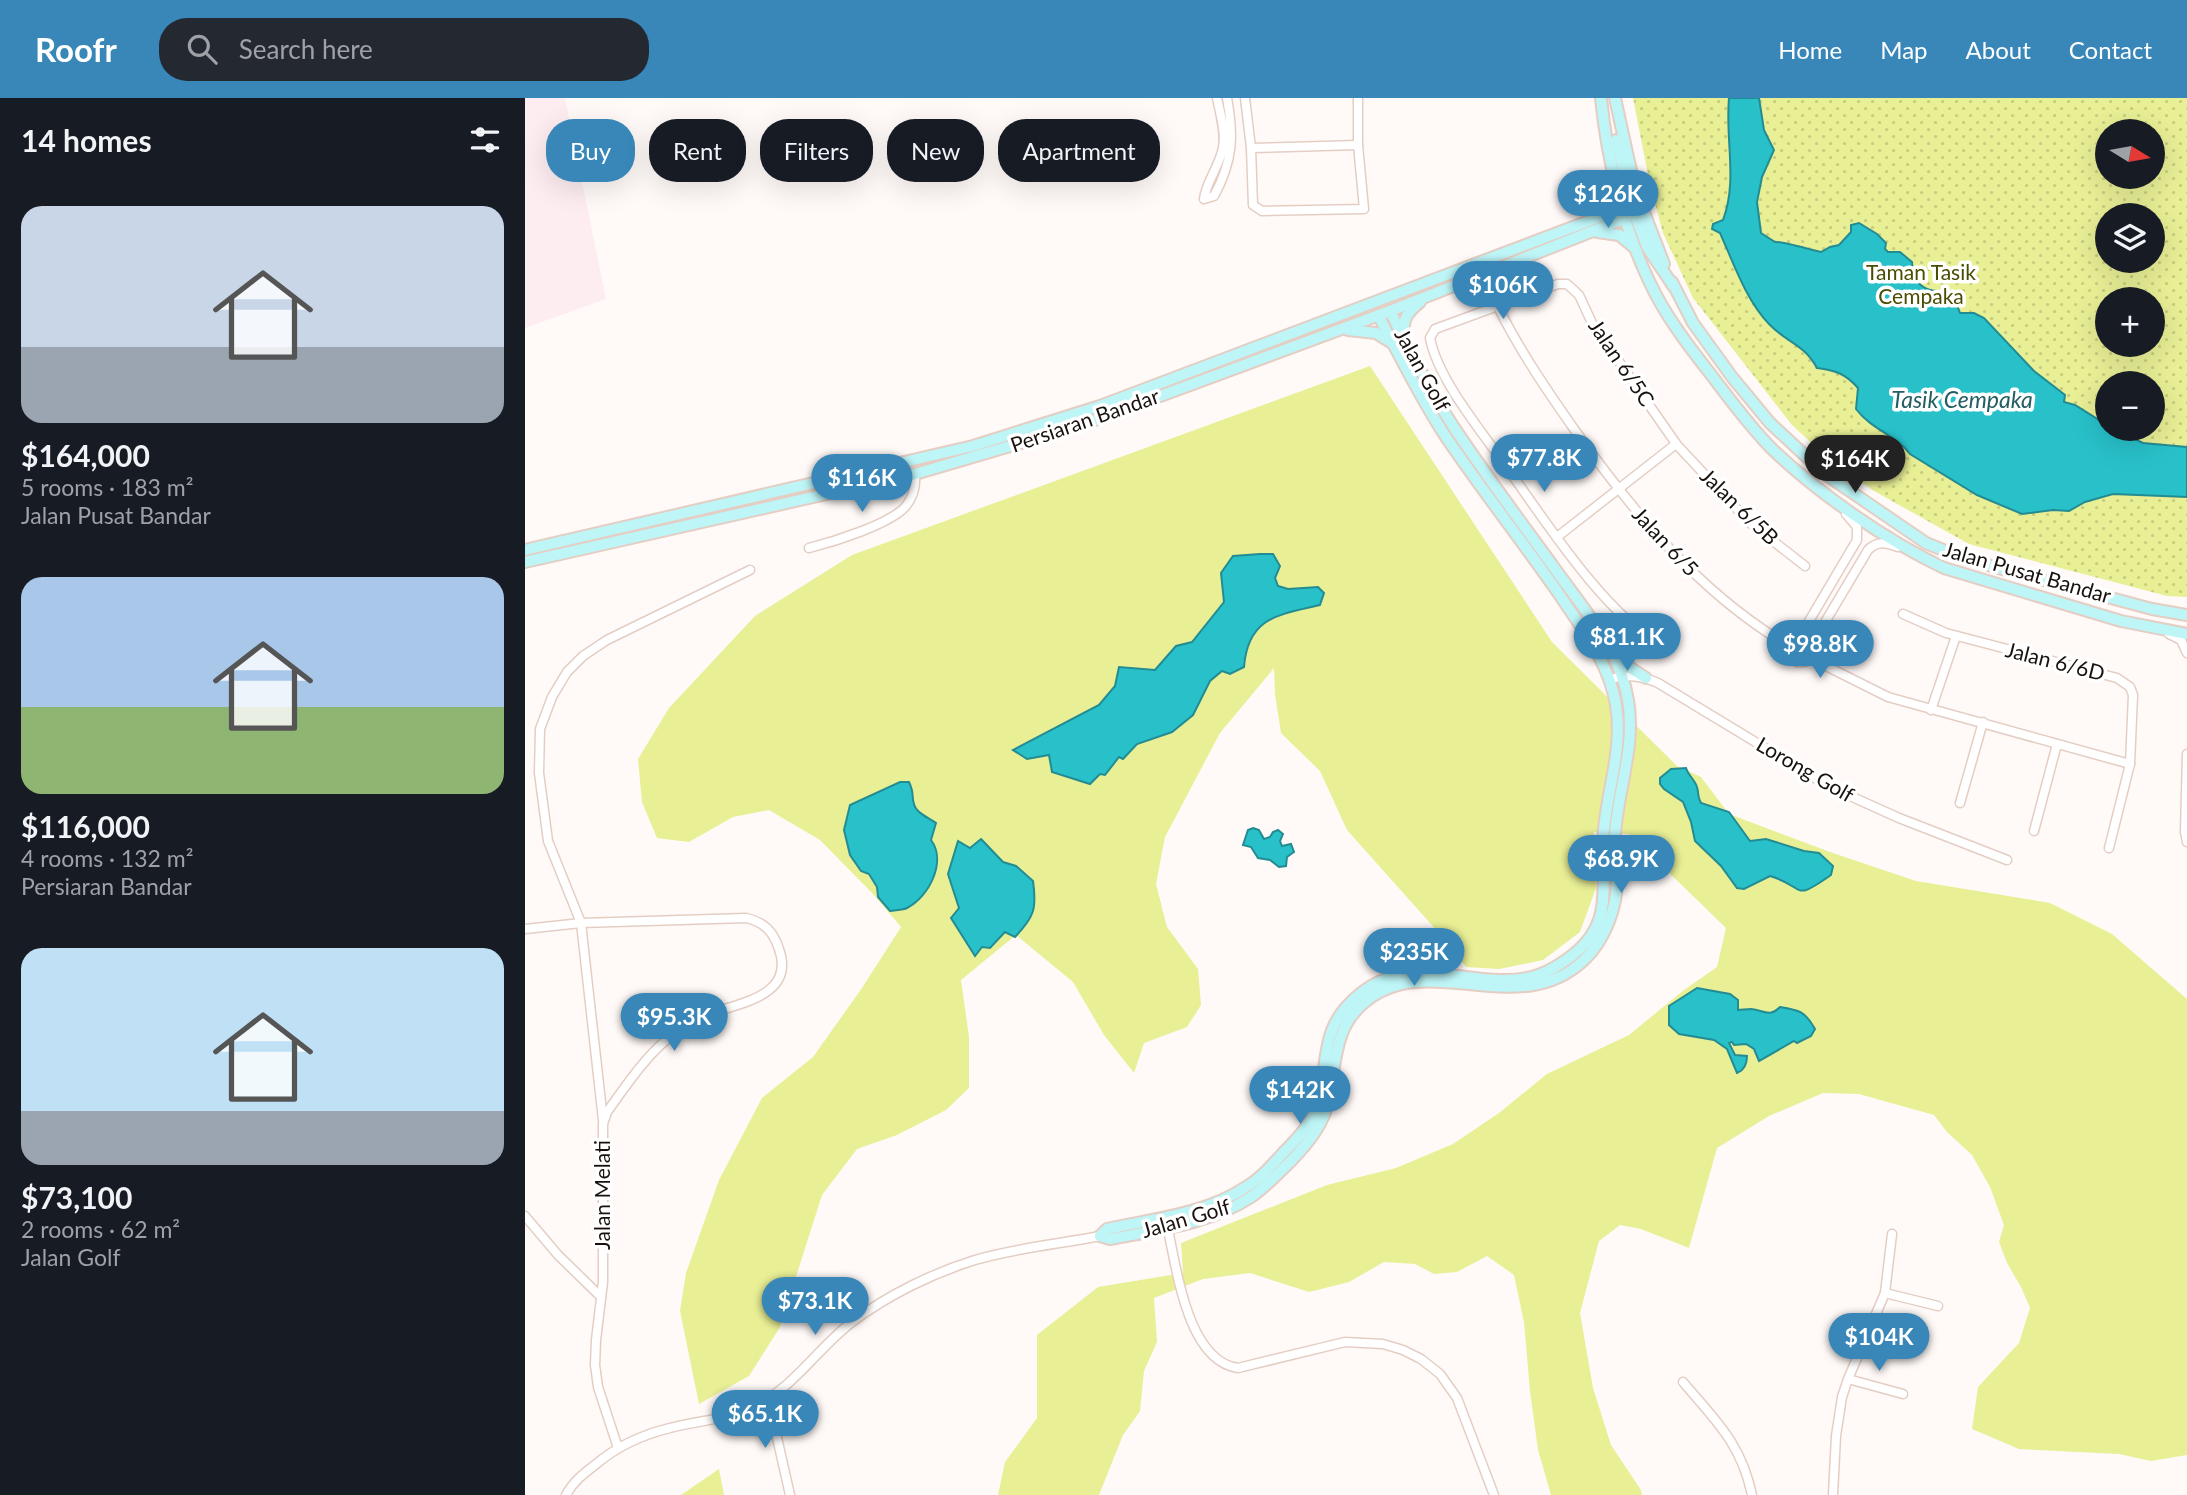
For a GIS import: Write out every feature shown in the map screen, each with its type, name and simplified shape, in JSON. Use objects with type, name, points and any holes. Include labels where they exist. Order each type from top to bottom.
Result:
[{"type":"main road","name":"Jalan Pusat Bandar","points":[[1601,98],[1611,168],[1649,282],[1668,316],[1698,358],[1764,439],[1816,487],[1917,555],[1970,577],[2121,621],[2187,634]]},
{"type":"main road","name":"Jalan Pusat Bandar","points":[[1615,102],[1635,189],[1674,287],[1693,323],[1770,424],[1825,474],[1927,543],[1965,559],[2152,610],[2187,615]]},
{"type":"main road","points":[[1615,102],[1627,212],[1674,287]]},
{"type":"main road","points":[[1583,223],[1609,202],[1611,168]]},
{"type":"main road","name":"Persiaran Bandar","points":[[525,550],[973,446],[1100,406],[1583,223],[1627,212]]},
{"type":"main road","name":"Persiaran Bandar","points":[[525,562],[915,474],[1082,425],[1593,232],[1627,212]]},
{"type":"main road","points":[[1593,232],[1619,235],[1637,251]]},
{"type":"main road","points":[[1303,328],[1331,325],[1383,311],[1462,268]]},
{"type":"main road","points":[[1338,330],[1360,329],[1399,343],[1405,317],[1428,296]]},
{"type":"main road","name":"Jalan Golf","points":[[1233,1201],[1288,1149],[1308,1125],[1319,1099],[1330,1034],[1349,1004],[1362,992],[1396,975],[1418,971],[1525,979],[1549,971],[1561,964],[1588,939],[1602,912],[1605,894],[1604,828],[1616,758],[1618,725],[1610,679],[1589,638],[1447,437],[1417,390],[1383,311]]},
{"type":"main road","name":"Jalan Golf","points":[[1100,1236],[1110,1239],[1166,1223],[1210,1216],[1269,1183],[1296,1156],[1317,1129],[1330,1097],[1338,1042],[1348,1020],[1367,1000],[1391,988],[1420,982],[1506,988],[1547,984],[1567,974],[1585,960],[1607,925],[1617,883],[1615,834],[1630,742],[1631,720],[1623,675],[1592,621],[1456,429],[1399,343]]},
{"type":"main road","points":[[1447,437],[1456,429]]},
{"type":"main road","points":[[1614,657],[1649,679],[1634,687],[1628,698]]},
{"type":"street","points":[[1217,98],[1224,145],[1205,190],[1204,199],[1214,196],[1228,167],[1231,134],[1227,98]]},
{"type":"street","points":[[1245,98],[1251,148],[1253,205],[1262,211],[1364,209],[1358,145],[1358,98]]},
{"type":"street","points":[[1251,148],[1358,145]]},
{"type":"street","name":"Jalan 6/5C","points":[[1498,307],[1558,284],[1567,284],[1579,295],[1592,323],[1676,444]]},
{"type":"street","points":[[1498,307],[1436,329],[1430,338],[1433,351],[1459,400],[1557,537],[1622,614],[1648,638],[1663,646]]},
{"type":"street","name":"Jalan 6/5","points":[[1498,307],[1528,364],[1618,491],[1690,572],[1757,626],[1789,646]]},
{"type":"street","points":[[1557,537],[1676,444]]},
{"type":"street","name":"Jalan 6/5B","points":[[1676,444],[1750,523],[1805,566]]},
{"type":"street","points":[[809,548],[838,541],[901,511],[914,492],[915,474]]},
{"type":"street","points":[[1816,487],[1853,521],[1858,533],[1857,540],[1799,638],[1789,646],[1789,654],[1794,660],[1801,663],[1810,658],[1812,644],[1873,545],[1887,543],[1917,555]]},
{"type":"street","points":[[603,1124],[581,923],[548,841],[539,773],[541,729],[552,697],[568,672],[583,656],[607,640],[750,570]]},
{"type":"street","name":"Jalan 6/6D","points":[[1903,614],[1956,636],[2124,682],[2133,695],[2130,764],[2109,848]]},
{"type":"street","name":"Jalan Pusat Bandar","points":[[2159,629],[2181,640],[2187,653]]},
{"type":"street","points":[[1931,710],[1956,636]]},
{"type":"street","points":[[1799,638],[1812,644]]},
{"type":"street","points":[[1810,658],[1888,697],[2130,764]]},
{"type":"street","name":"Lorong Golf","points":[[1610,679],[1623,675],[1649,679],[1686,698],[1828,786],[1899,818],[2007,860]]},
{"type":"street","points":[[1959,803],[1983,722]]},
{"type":"street","points":[[2034,831],[2057,744]]},
{"type":"street","points":[[2187,754],[2187,842]]},
{"type":"street","name":"Jalan Melati","points":[[525,929],[581,923],[745,919],[758,921],[769,928],[780,951],[782,966],[779,979],[772,987],[752,1001],[705,1016],[671,1035],[620,1094],[607,1112],[603,1124],[601,1297],[595,1365],[598,1387],[618,1448]]},
{"type":"street","points":[[525,1216],[558,1255],[601,1297]]},
{"type":"street","points":[[1166,1223],[1189,1317],[1217,1359],[1231,1367],[1246,1367],[1345,1342],[1383,1343],[1403,1350],[1421,1359],[1440,1374],[1457,1398],[1494,1495]]},
{"type":"street","points":[[1833,1495],[1838,1416],[1848,1378],[1885,1293],[1892,1234]]},
{"type":"street","name":"Jalan Golf","points":[[565,1495],[573,1483],[618,1448],[650,1433],[734,1415],[768,1398],[800,1372],[851,1322],[912,1286],[976,1260],[1100,1236]]},
{"type":"street","points":[[1885,1293],[1938,1306]]},
{"type":"street","points":[[1848,1378],[1903,1394]]},
{"type":"street","points":[[1683,1382],[1734,1442],[1745,1467],[1752,1495]]},
{"type":"street","points":[[768,1398],[790,1495]]},
{"type":"shaded area","points":[[525,98],[565,98],[569,119],[546,119],[546,182],[582,182],[606,299],[525,328]]},
{"type":"green space","name":"Taman Tasik Cempaka","points":[[1633,98],[2187,98],[2187,597],[2167,596],[1969,544],[1874,491],[1829,459],[1792,425],[1693,298],[1663,233],[1650,185]]},
{"type":"green space","points":[[1370,366],[1552,642],[1677,766],[1701,777],[1729,814],[1916,881],[2050,903],[2112,934],[2187,999],[2187,1455],[2151,1461],[2119,1454],[2019,1449],[1972,1429],[1978,1387],[2019,1343],[2030,1308],[1999,1242],[2004,1225],[1990,1187],[1972,1155],[1947,1132],[1934,1115],[1859,1094],[1823,1093],[1769,1116],[1717,1148],[1689,1248],[1641,1229],[1620,1225],[1599,1241],[1580,1313],[1593,1388],[1611,1445],[1642,1495],[1551,1495],[1538,1450],[1524,1322],[1514,1275],[1487,1256],[1457,1272],[1434,1274],[1415,1264],[1384,1262],[1349,1282],[1309,1292],[1250,1273],[1203,1279],[1154,1298],[1157,1342],[1144,1371],[1140,1411],[1123,1435],[1099,1495],[998,1495],[1005,1462],[1037,1418],[1037,1335],[1098,1287],[1183,1273],[1181,1243],[1327,1185],[1396,1168],[1453,1144],[1499,1113],[1547,1074],[1629,1035],[1717,967],[1726,928],[1629,834],[1594,832],[1596,888],[1580,932],[1543,960],[1499,969],[1466,967],[1347,830],[1320,771],[1281,733],[1274,668],[1220,733],[1165,837],[1156,884],[1167,927],[1198,969],[1201,1005],[1187,1027],[1144,1043],[1134,1073],[1104,1035],[1073,982],[1016,935],[961,980],[969,1037],[969,1088],[946,1110],[897,1135],[857,1149],[822,1195],[780,1327],[749,1376],[699,1404],[680,1311],[686,1273],[719,1180],[762,1098],[813,1057],[901,927],[820,840],[769,810],[733,817],[689,842],[657,838],[642,802],[638,759],[669,708],[755,616],[852,555]]},
{"type":"green space","points":[[719,1469],[724,1495],[681,1495]]},
{"type":"water","name":"Tasik Cempaka","points":[[1729,98],[1759,98],[1764,130],[1774,150],[1762,177],[1757,202],[1761,233],[1775,242],[1821,252],[1839,245],[1851,232],[1851,225],[1859,223],[1877,234],[1886,243],[1885,249],[1888,252],[1900,252],[1912,262],[1915,278],[1921,285],[1950,296],[1960,313],[1974,313],[1984,318],[2034,371],[2065,395],[2064,402],[2075,405],[2095,418],[2095,441],[2139,441],[2187,447],[2187,497],[2113,494],[2085,502],[2069,511],[2022,514],[1977,495],[1910,454],[1869,422],[1856,409],[1858,388],[1854,383],[1840,374],[1817,368],[1806,353],[1769,324],[1741,281],[1720,233],[1712,229],[1713,224],[1723,220],[1730,190]]},
{"type":"water","points":[[1273,554],[1280,566],[1275,578],[1278,586],[1288,589],[1318,587],[1324,593],[1320,605],[1279,616],[1259,628],[1247,650],[1244,667],[1230,674],[1222,671],[1210,681],[1193,715],[1172,732],[1137,744],[1123,759],[1119,757],[1105,775],[1100,774],[1090,784],[1052,772],[1049,755],[1027,759],[1013,750],[1099,705],[1115,686],[1119,667],[1155,670],[1176,646],[1192,642],[1224,602],[1221,573],[1233,556]]},
{"type":"water","points":[[1686,768],[1696,784],[1701,803],[1729,812],[1750,841],[1766,839],[1819,853],[1833,866],[1831,875],[1804,891],[1770,876],[1744,889],[1737,888],[1721,866],[1695,841],[1683,802],[1660,784],[1660,778],[1671,769]]},
{"type":"water","points":[[900,782],[909,782],[915,807],[936,823],[931,840],[937,858],[933,878],[922,896],[907,908],[890,911],[878,897],[877,887],[869,874],[861,871],[850,855],[844,830],[850,805]]},
{"type":"water","points":[[1248,830],[1259,830],[1264,839],[1278,830],[1283,834],[1280,841],[1282,846],[1291,844],[1294,852],[1287,857],[1286,866],[1279,867],[1270,860],[1258,858],[1251,847],[1243,845]]},
{"type":"water","points":[[981,839],[1003,862],[1016,866],[1033,881],[1035,899],[1030,918],[1015,937],[1005,932],[990,948],[982,947],[975,956],[951,918],[959,908],[948,874],[958,841],[970,848]]},
{"type":"water","points":[[1697,988],[1730,994],[1738,1000],[1738,1010],[1751,1009],[1769,1013],[1780,1007],[1797,1011],[1808,1018],[1815,1029],[1811,1036],[1797,1043],[1794,1041],[1759,1061],[1754,1049],[1746,1044],[1729,1043],[1735,1055],[1747,1056],[1745,1066],[1737,1073],[1727,1049],[1714,1040],[1679,1034],[1669,1025],[1669,1006]]}]
